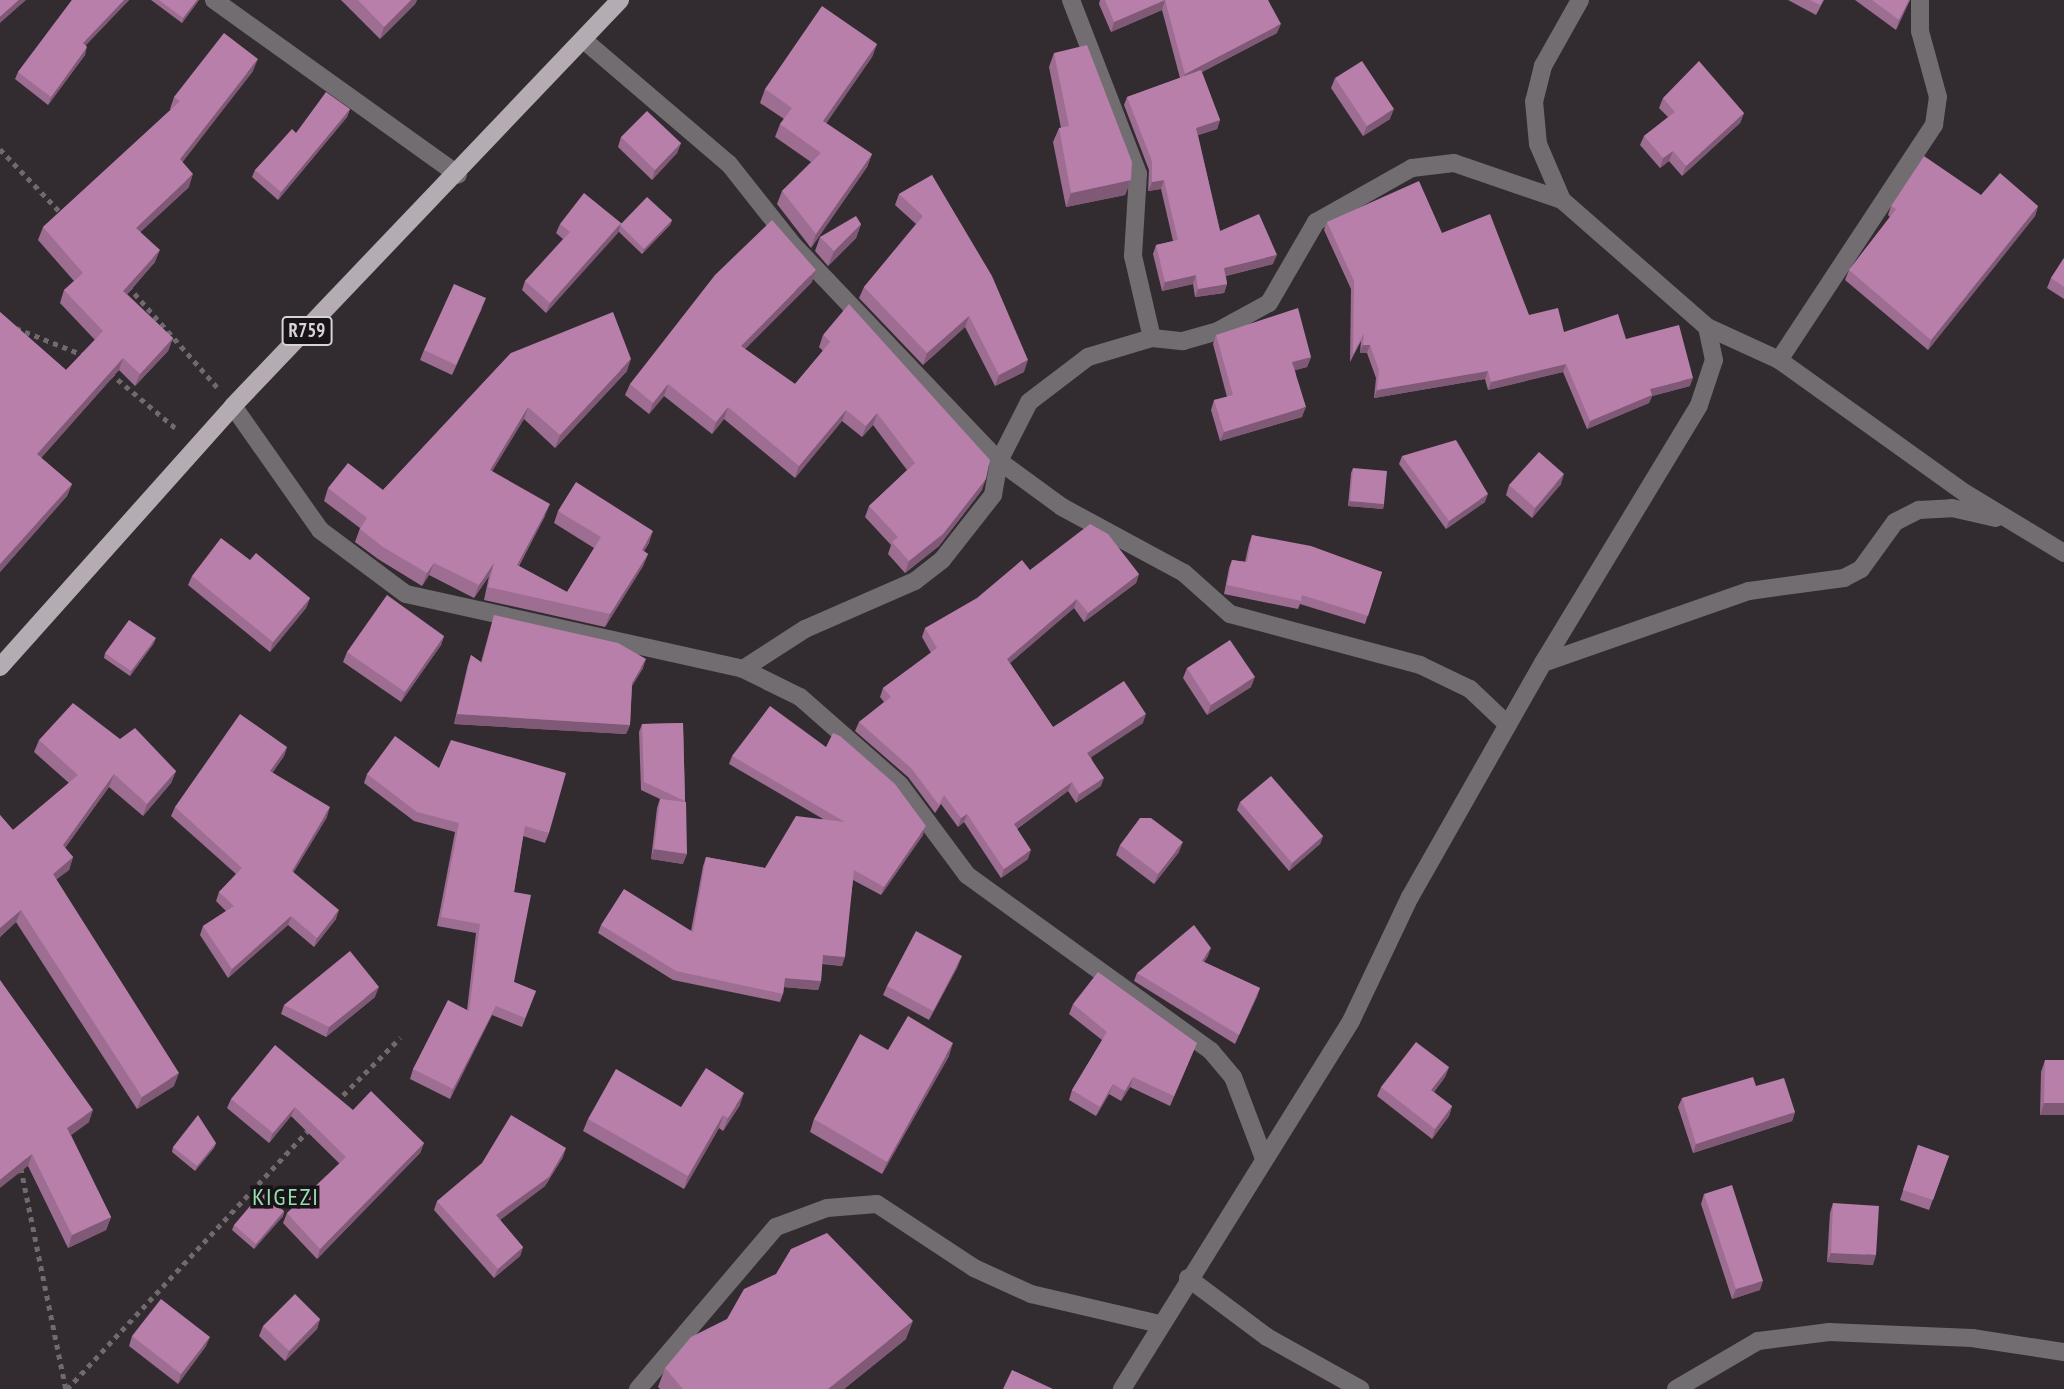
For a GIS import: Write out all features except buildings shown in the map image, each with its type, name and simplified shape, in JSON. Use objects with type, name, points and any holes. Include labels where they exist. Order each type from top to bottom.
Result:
[{"type":"main road","name":"R759","points":[[0,667],[233,406],[586,42],[620,0]]},
{"type":"street","points":[[214,0],[458,175]]},
{"type":"street","points":[[1071,0],[1138,174],[1133,256],[1152,338]]},
{"type":"street","points":[[1562,200],[1538,144],[1534,101],[1543,66],[1580,0]]},
{"type":"street","points":[[1779,360],[1934,125],[1938,97],[1920,31],[1920,0]]},
{"type":"street","points":[[586,42],[729,164],[794,246],[999,461],[1062,507],[1184,573],[1230,614],[1420,665],[1470,689],[1508,725]]},
{"type":"street","points":[[743,669],[805,629],[915,581],[942,560],[992,495],[999,461],[1029,402],[1051,381],[1088,357],[1152,338],[1183,341],[1218,331],[1269,303],[1316,222],[1412,168],[1454,163],[1562,200],[1707,327],[1779,360],[2011,522],[2064,552]]},
{"type":"street","points":[[1122,1389],[1188,1278],[1351,1021],[1391,932],[1543,663],[1699,405],[1714,360],[1707,327]]},
{"type":"street","points":[[233,406],[320,530],[406,594],[743,669],[800,697],[900,785],[967,875],[1212,1051],[1233,1077],[1264,1156]]},
{"type":"street","points":[[1543,663],[1749,591],[1844,578],[1861,569],[1895,522],[1919,510],[1952,508],[2011,522]]},
{"type":"street","points":[[638,1389],[776,1227],[827,1208],[877,1204],[974,1268],[1031,1294],[1160,1324]]},
{"type":"street","points":[[1188,1278],[1267,1337],[1360,1389]]},
{"type":"street","points":[[1676,1389],[1758,1341],[1829,1332],[1972,1338],[2064,1352]]},
{"type":"path","points":[[0,149],[73,227]]},
{"type":"path","points":[[118,275],[233,406]]},
{"type":"path","points":[[2,325],[75,348],[96,363]]},
{"type":"path","points":[[107,371],[197,447]]},
{"type":"path","points":[[331,1107],[400,1038]]},
{"type":"path","points":[[67,1389],[321,1117]]},
{"type":"path","points":[[19,1162],[67,1389]]},
{"type":"district","name":"KIGEZI","points":[[286,1197]]}]
